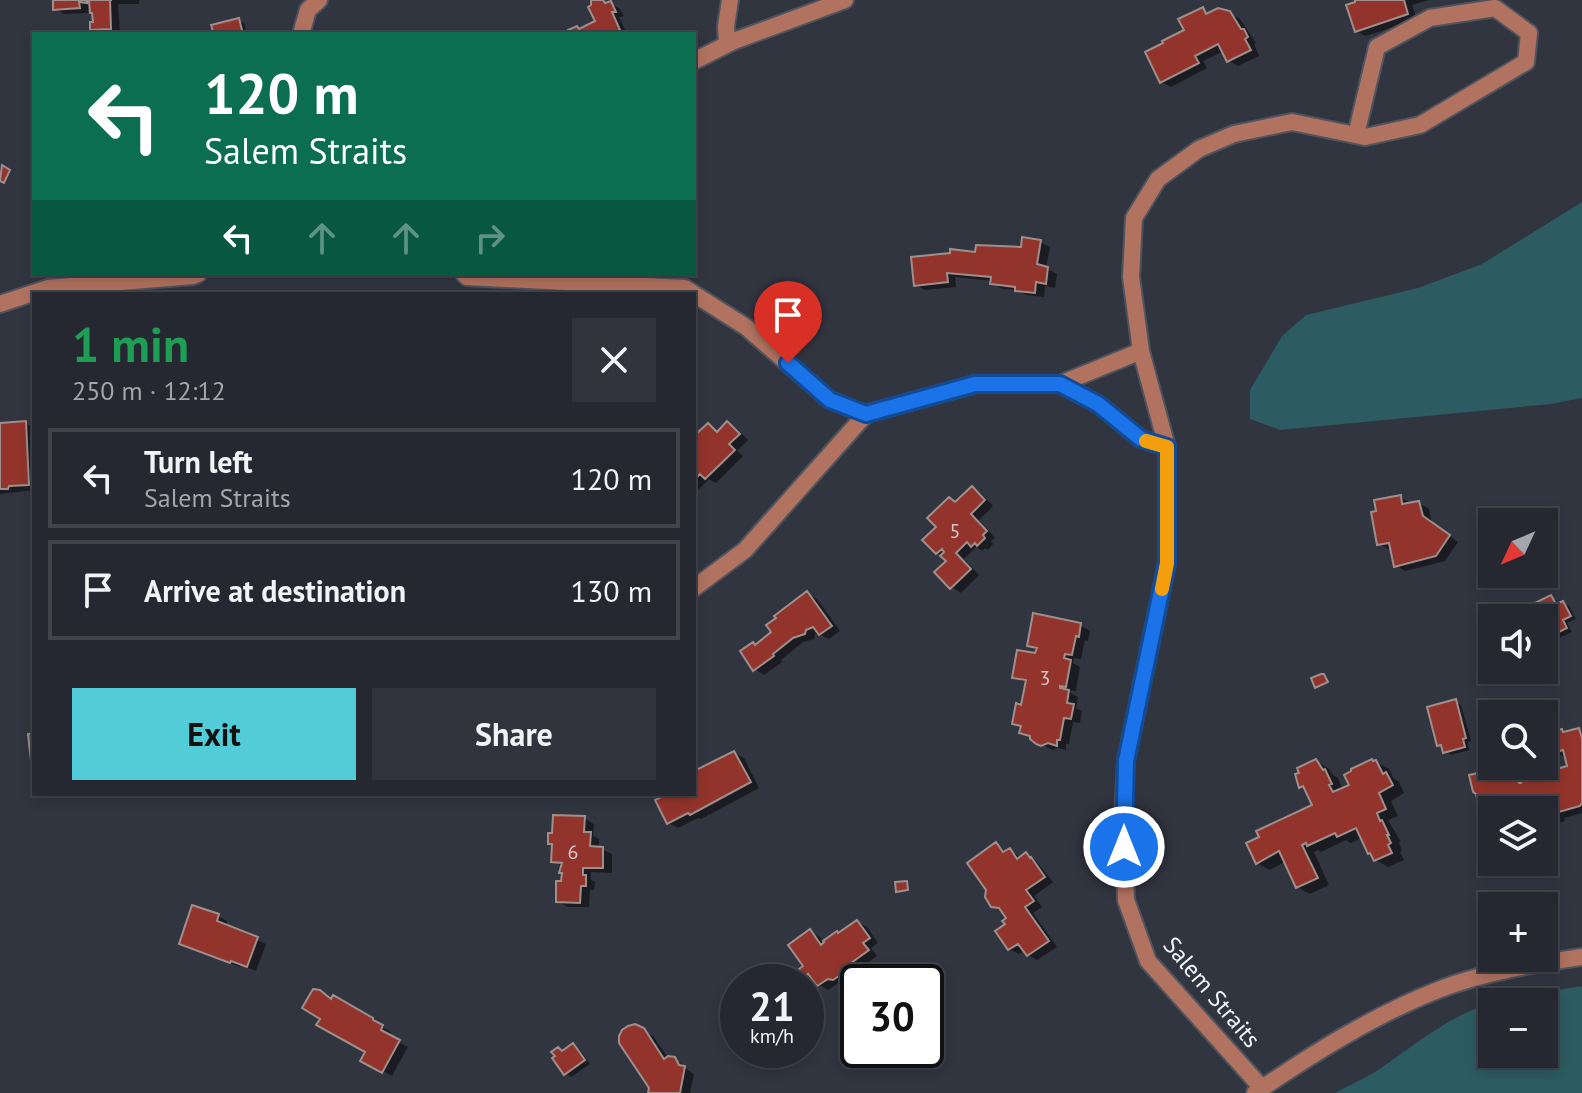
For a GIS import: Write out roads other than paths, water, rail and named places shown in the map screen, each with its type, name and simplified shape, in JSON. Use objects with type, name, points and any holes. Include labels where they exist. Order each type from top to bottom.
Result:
[{"type":"street","points":[[302,32],[308,10],[319,0]]},
{"type":"street","points":[[727,44],[730,0]]},
{"type":"street","points":[[696,60],[727,44],[845,0]]},
{"type":"street","name":"Salem Straits","points":[[1259,1091],[1148,961],[1126,900],[1123,821],[1126,761],[1167,563],[1167,447],[1141,351],[1131,277],[1134,218],[1158,179],[1199,149],[1234,134],[1292,122],[1365,137],[1420,125],[1526,62],[1529,33],[1495,8],[1430,18],[1377,47],[1356,135]]},
{"type":"street","points":[[36,292],[48,288],[193,276]]},
{"type":"street","points":[[466,276],[685,288],[691,292]]},
{"type":"street","points":[[0,304],[32,293]]},
{"type":"street","points":[[696,295],[746,327],[830,400],[866,414]]},
{"type":"street","points":[[696,587],[745,550],[866,414],[975,384],[1060,384],[1141,351]]},
{"type":"street","points":[[1060,384],[1098,404],[1141,439],[1167,447]]},
{"type":"street","points":[[1259,1091],[1334,1043],[1401,1006],[1441,989],[1506,970],[1582,957]]}]
